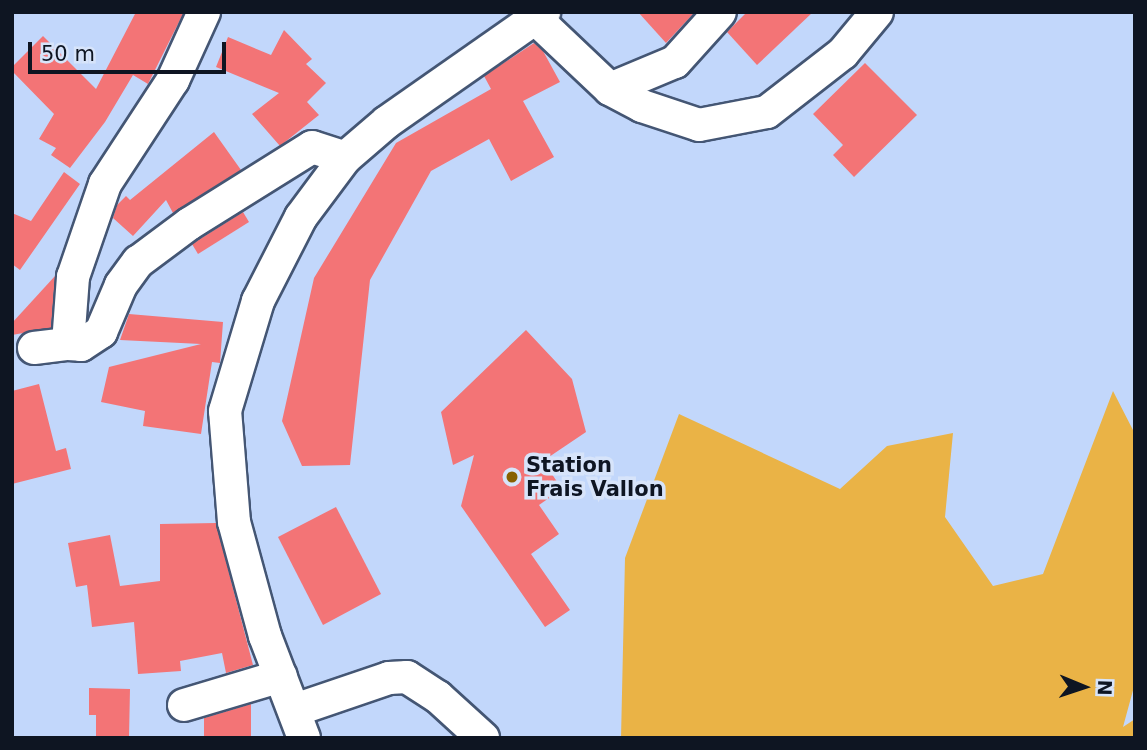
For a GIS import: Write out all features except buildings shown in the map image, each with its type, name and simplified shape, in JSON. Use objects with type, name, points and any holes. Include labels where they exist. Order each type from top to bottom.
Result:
[{"type":"street","points":[[68,344],[73,277],[105,184],[173,80],[204,12]]},
{"type":"street","points":[[610,89],[675,62],[720,12]]},
{"type":"street","points":[[483,738],[438,697],[407,677],[389,678],[296,729],[281,676],[265,636],[234,522],[225,411],[258,301],[301,217],[345,158],[387,122],[540,16],[610,89],[642,106],[699,125],[767,112],[843,53],[877,12]]},
{"type":"street","points":[[34,348],[81,345],[101,332],[121,285],[138,262],[189,224],[312,147],[345,133],[387,122]]},
{"type":"street","points":[[312,147],[345,158]]},
{"type":"street","points":[[184,705],[281,676]]},
{"type":"shaded area","points":[[1113,391],[1135,434],[1135,683],[1123,727],[1135,719],[1135,738],[621,738],[625,558],[679,414],[840,489],[887,446],[953,433],[945,517],[993,586],[1043,574]]},
{"type":"place","name":"Station Frais Vallon","points":[[512,477]]}]
